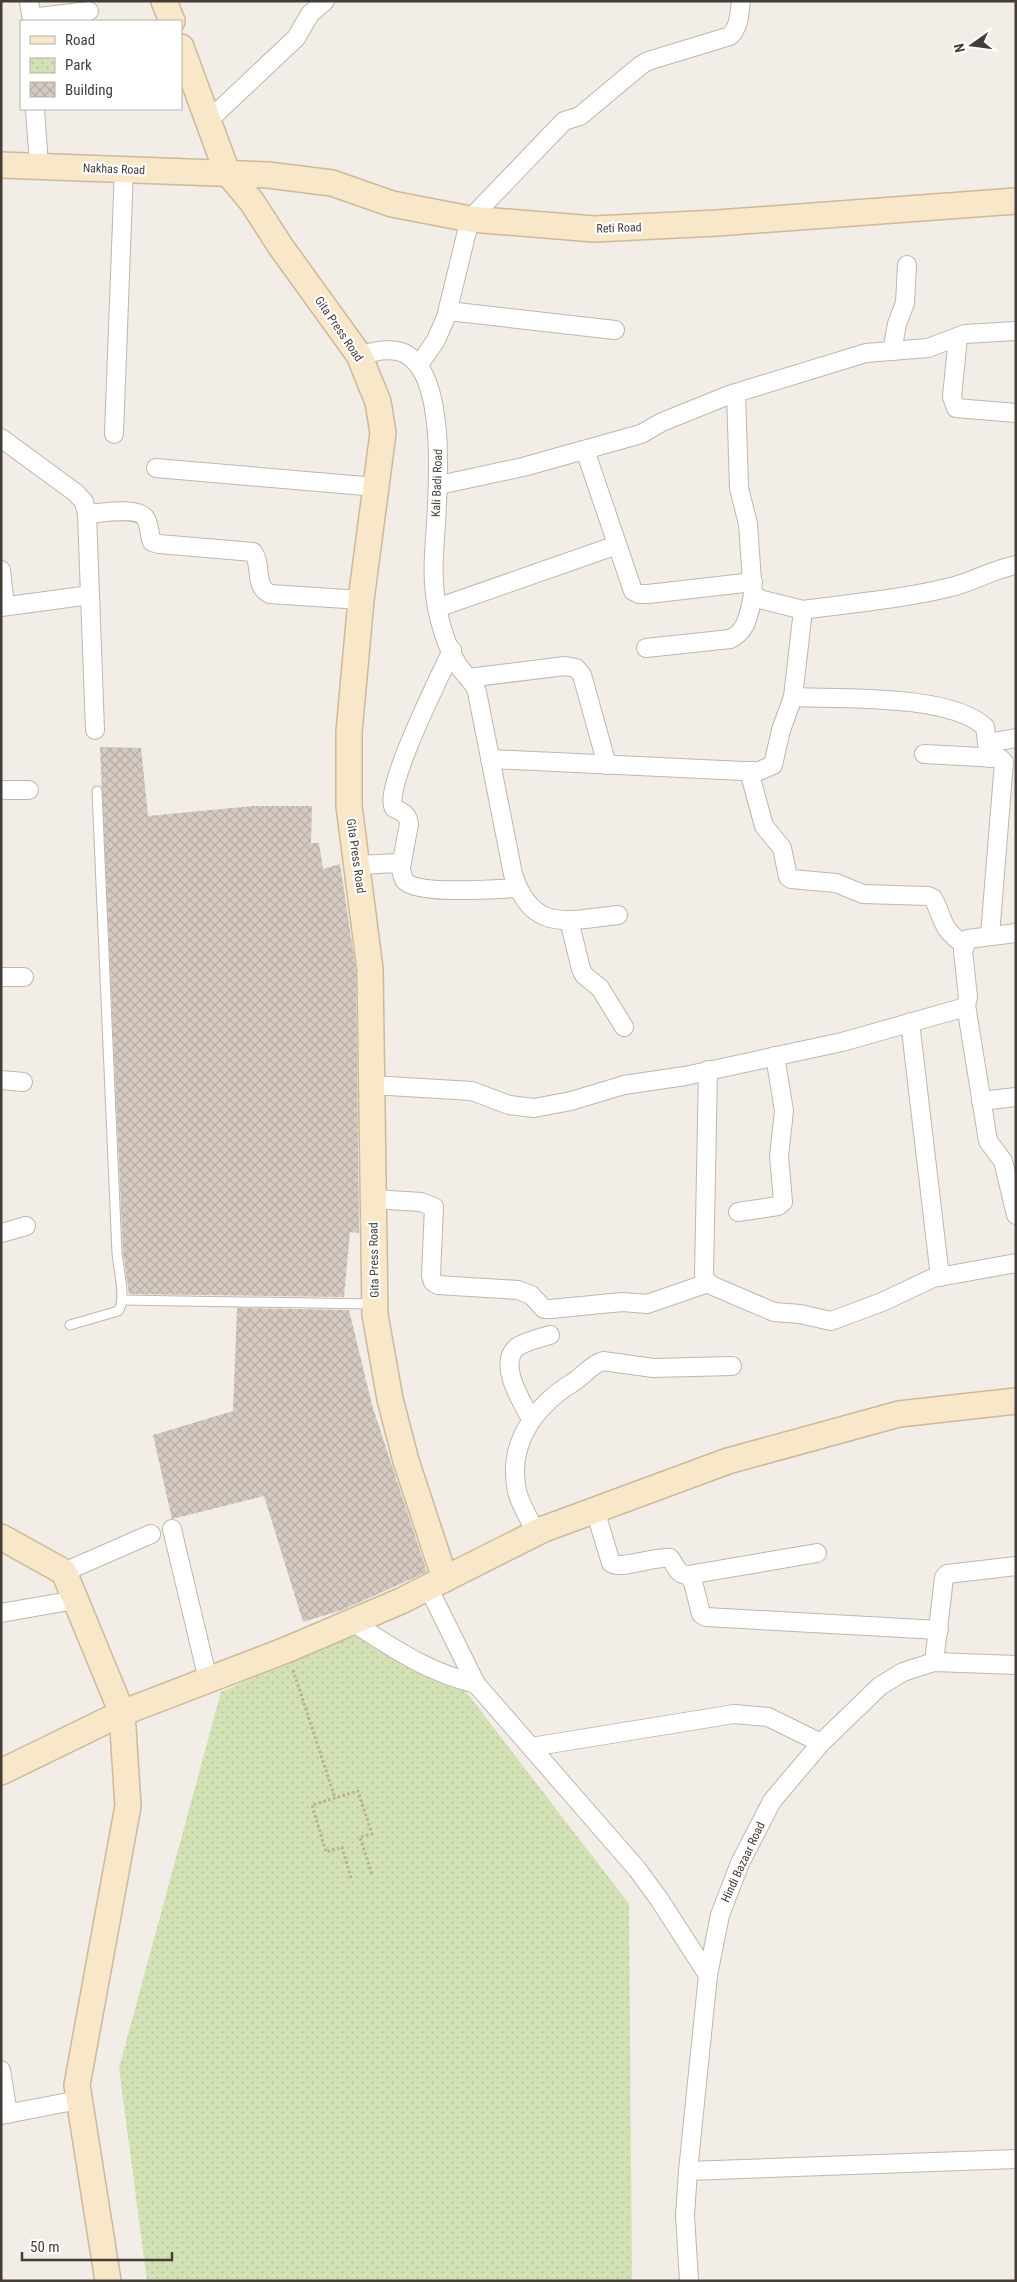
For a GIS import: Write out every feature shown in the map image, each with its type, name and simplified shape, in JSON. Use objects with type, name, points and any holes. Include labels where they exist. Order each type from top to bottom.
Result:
[{"type":"main road","points":[[164,1],[172,20]]},
{"type":"main road","name":"Gita Press Road","points":[[182,50],[227,172],[252,202],[281,247],[360,355],[378,402],[383,434],[361,600],[349,732],[349,806],[370,969],[375,1304],[380,1353],[437,1583]]},
{"type":"main road","name":"Nakhas Road","points":[[1,165],[227,172]]},
{"type":"main road","name":"Reti Road","points":[[227,172],[268,174],[332,183],[392,204],[470,219],[594,229],[717,223],[1016,200]]},
{"type":"main road","points":[[1,1772],[122,1713],[286,1650],[352,1622],[437,1583],[536,1533],[728,1461],[899,1414],[1016,1401]]},
{"type":"main road","points":[[1,1537],[64,1572],[122,1713],[128,1806],[77,2085],[108,2281]]},
{"type":"street","points":[[208,121],[285,50],[296,38],[310,14],[326,1]]},
{"type":"street","points":[[360,355],[388,350],[404,353],[419,365],[441,330],[448,311],[470,219],[564,121],[580,116],[641,65],[648,61],[730,36],[736,30],[741,1]]},
{"type":"street","points":[[30,13],[39,17],[89,11]]},
{"type":"street","points":[[35,110],[39,166]]},
{"type":"street","points":[[114,434],[124,169]]},
{"type":"street","points":[[892,351],[897,324],[905,303],[907,265]]},
{"type":"street","points":[[448,311],[615,330]]},
{"type":"street","points":[[439,485],[523,467],[641,434],[662,422],[736,393],[866,353],[928,348],[965,334],[1016,331]]},
{"type":"street","points":[[958,337],[952,397],[956,408],[1016,413]]},
{"type":"street","name":"Kali Badi Road","points":[[419,365],[429,391],[439,446],[439,485],[434,557],[437,608],[448,643],[459,667],[474,683],[477,692],[517,888]]},
{"type":"street","points":[[646,648],[730,639],[740,635],[744,629],[753,588],[748,524],[739,488],[736,393]]},
{"type":"street","points":[[1,438],[76,493],[84,502],[87,514],[95,730]]},
{"type":"street","points":[[585,450],[633,591],[638,594],[753,588]]},
{"type":"street","points":[[156,468],[376,487]]},
{"type":"street","points":[[87,514],[135,511],[143,515],[147,520],[152,542],[253,552],[257,558],[260,584],[263,591],[270,594],[361,600]]},
{"type":"street","points":[[437,608],[617,545]]},
{"type":"street","points":[[753,588],[763,600],[803,610],[928,593],[954,587],[1002,567],[1016,565]]},
{"type":"street","points":[[1,570],[3,607],[90,595]]},
{"type":"street","points":[[490,759],[749,771],[773,765],[781,730],[793,697],[803,610]]},
{"type":"street","points":[[448,643],[398,770],[391,801],[394,808],[405,814],[408,818],[401,867],[403,876],[409,884],[431,889],[517,888],[528,906],[543,917],[562,921],[618,915]]},
{"type":"street","points":[[468,678],[565,666],[576,668],[582,675],[607,765]]},
{"type":"street","points":[[793,697],[921,702],[968,716],[985,727],[989,750],[1004,762],[1006,769],[990,935]]},
{"type":"street","points":[[924,754],[989,750],[1016,738]]},
{"type":"street","points":[[749,771],[764,826],[782,848],[788,876],[791,879],[836,882],[863,894],[928,896],[932,898],[948,933],[964,945]]},
{"type":"street","points":[[1,790],[29,790]]},
{"type":"street","points":[[358,865],[398,863],[401,867]]},
{"type":"street","points":[[569,920],[584,975],[600,988],[624,1027]]},
{"type":"street","points":[[1016,933],[968,939],[963,951],[968,997],[966,1004],[988,1141],[1003,1161],[1016,1215]]},
{"type":"street","points":[[1,977],[24,977]]},
{"type":"street","points":[[372,1084],[472,1091],[508,1105],[534,1108],[571,1101],[624,1085],[685,1076],[842,1042],[962,1008],[966,1004]]},
{"type":"street","points":[[910,1022],[940,1277]]},
{"type":"street","points":[[738,1212],[778,1206],[783,1202],[779,1156],[784,1111],[775,1056]]},
{"type":"street","points":[[708,1070],[704,1274],[708,1283],[774,1312],[800,1314],[831,1321],[882,1302],[921,1283],[940,1277],[1016,1263]]},
{"type":"street","points":[[1,1080],[22,1082]]},
{"type":"street","points":[[981,1101],[1016,1097]]},
{"type":"street","points":[[373,1199],[421,1202],[434,1207],[431,1276],[433,1282],[438,1285],[518,1290],[531,1295],[544,1309],[551,1309],[622,1302],[647,1304],[708,1283]]},
{"type":"street","points":[[1,1233],[26,1226]]},
{"type":"street","points":[[531,1418],[510,1376],[511,1356],[516,1348],[523,1344],[550,1334]]},
{"type":"street","points":[[536,1533],[517,1492],[516,1455],[531,1418],[557,1392],[603,1361],[653,1368],[732,1366]]},
{"type":"street","points":[[595,1510],[611,1563],[618,1565],[663,1557],[670,1558],[676,1570],[681,1574],[688,1575],[817,1553]]},
{"type":"street","points":[[172,1530],[208,1680]]},
{"type":"street","points":[[64,1572],[151,1534]]},
{"type":"street","points":[[934,1662],[944,1578],[947,1574],[1016,1566]]},
{"type":"street","points":[[688,1575],[693,1582],[701,1614],[712,1619],[939,1630]]},
{"type":"street","points":[[437,1583],[476,1684],[637,1869],[660,1899],[708,1975]]},
{"type":"street","points":[[1,1613],[75,1600]]},
{"type":"street","points":[[352,1622],[423,1666],[446,1676],[476,1684]]},
{"type":"street","name":"Hindi Bazaar Road","points":[[689,2281],[685,2215],[708,1975],[720,1915],[740,1863],[772,1801],[821,1743],[880,1686],[903,1672],[934,1662],[1016,1665]]},
{"type":"street","points":[[531,1747],[734,1714],[768,1717],[821,1743]]},
{"type":"street","points":[[1,2070],[4,2114],[79,2100]]},
{"type":"street","points":[[688,2171],[1016,2159]]},
{"type":"lane","points":[[70,1326],[118,1311],[121,1308],[122,1300],[117,1253],[98,791]]},
{"type":"lane","points":[[122,1300],[375,1304]]},
{"type":"path","points":[[286,1650],[334,1798]]},
{"type":"path","points":[[351,1878],[342,1847],[326,1852],[312,1805],[358,1791],[372,1834],[360,1837],[372,1875]]},
{"type":"green space","points":[[350,1634],[457,1680],[629,1904],[632,2281],[147,2281],[119,2068],[221,1692]]},
{"type":"building","points":[[100,747],[141,748],[148,816],[253,806],[312,806],[311,843],[319,843],[323,869],[340,864],[356,970],[359,1233],[350,1232],[344,1297],[129,1294],[123,1253]]},
{"type":"building","points":[[237,1308],[349,1310],[372,1405],[427,1572],[342,1610],[303,1622],[264,1496],[172,1519],[153,1435],[233,1411]]}]
